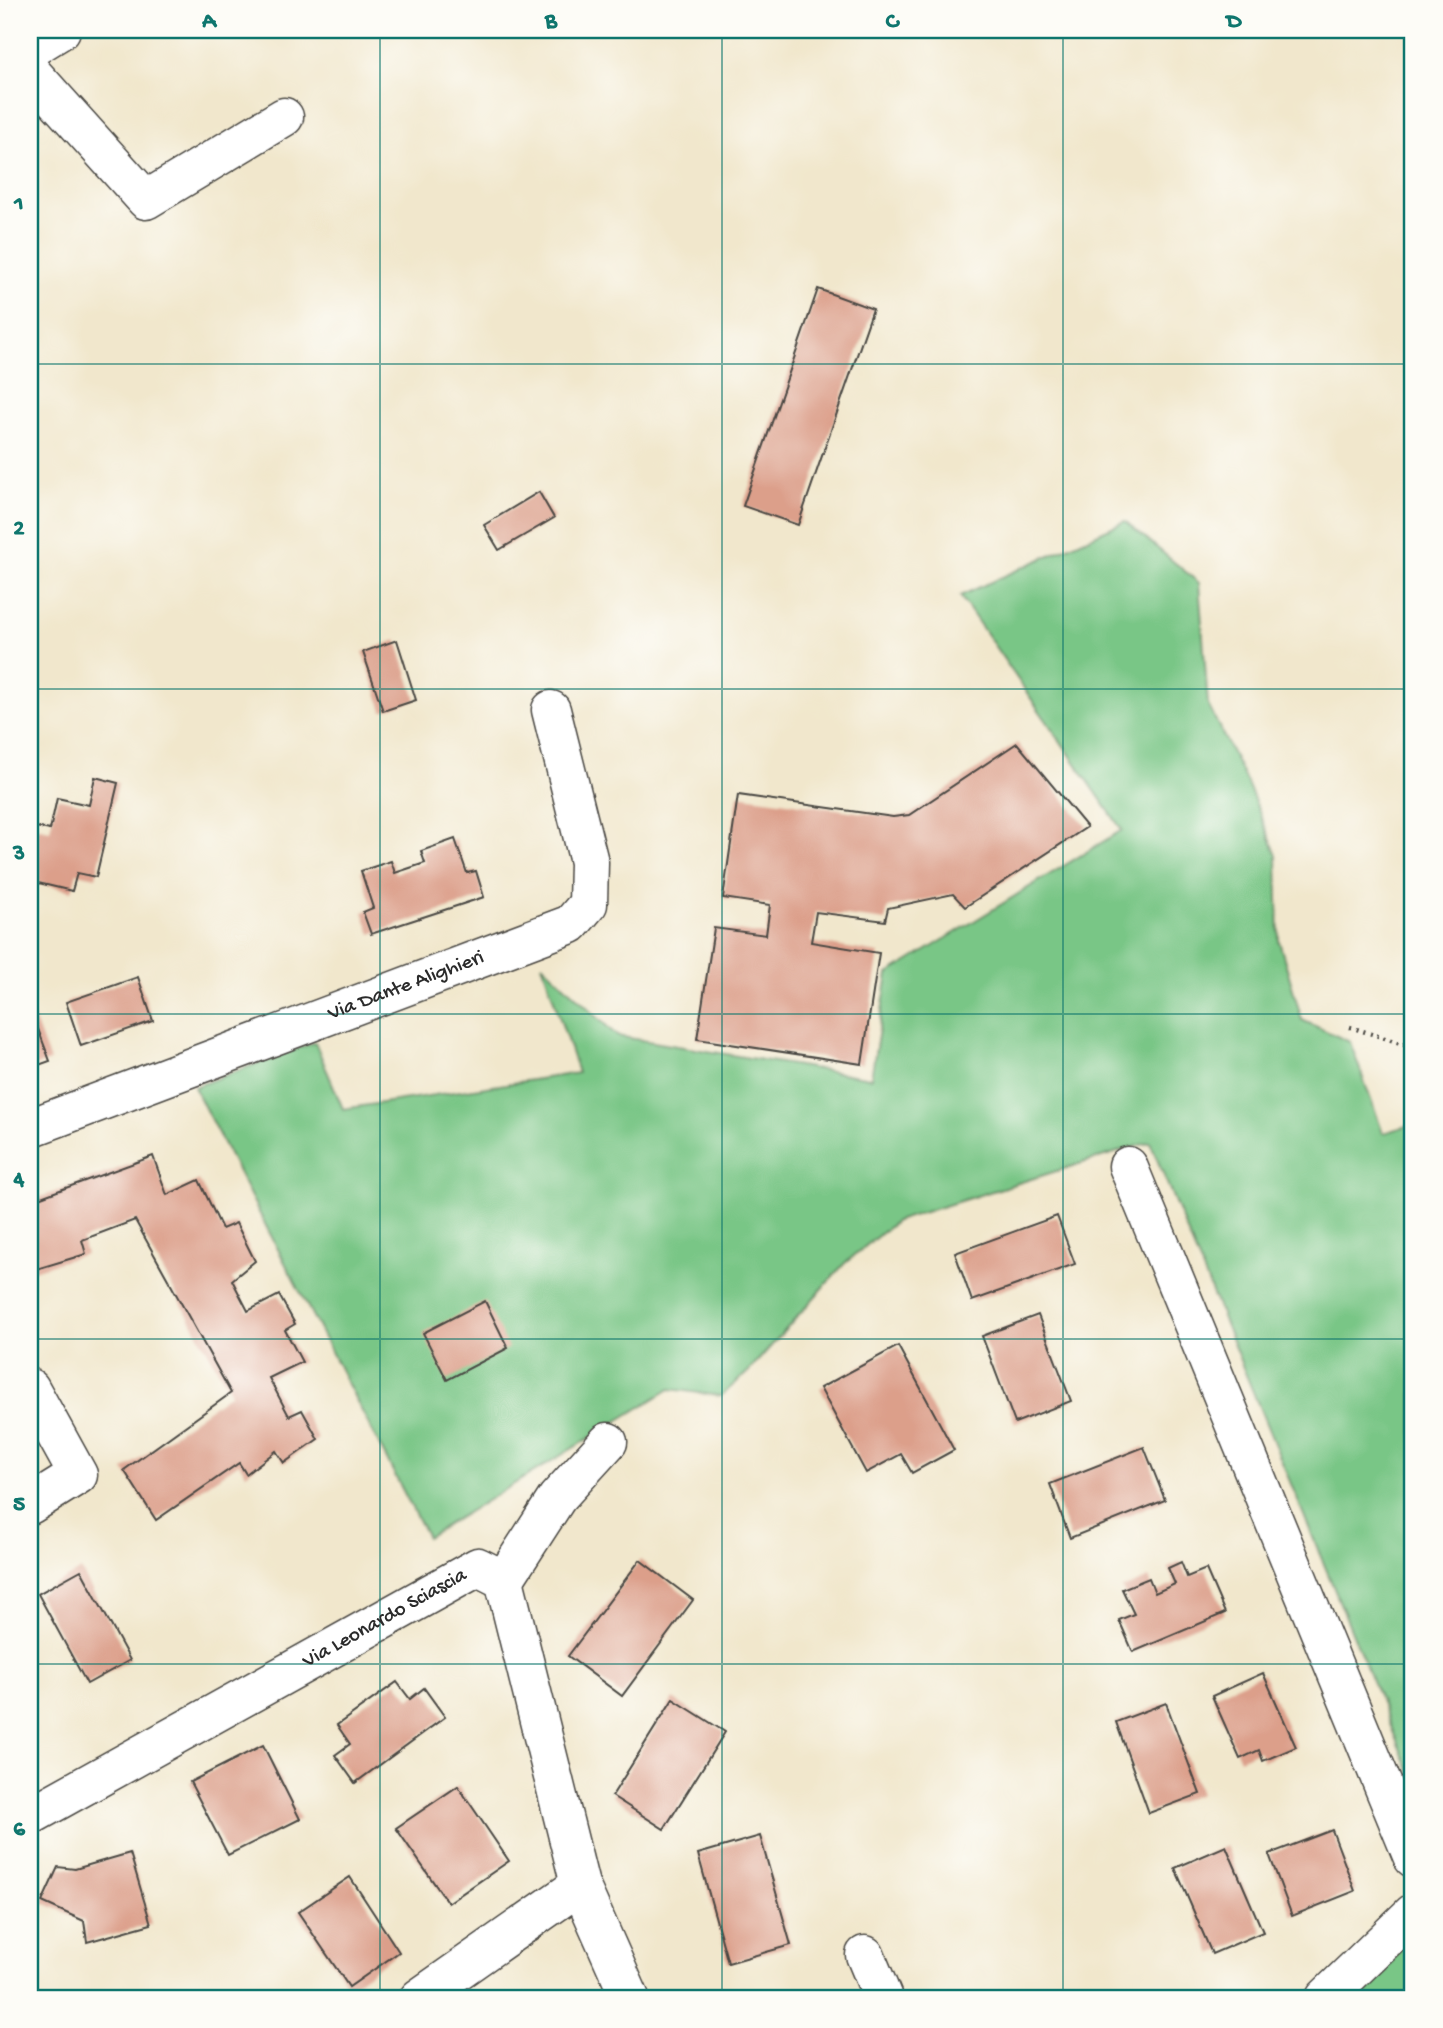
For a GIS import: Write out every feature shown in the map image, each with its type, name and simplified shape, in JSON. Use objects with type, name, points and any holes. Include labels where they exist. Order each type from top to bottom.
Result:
[{"type":"street","points":[[30,49],[61,30]]},
{"type":"street","points":[[30,71],[146,200],[284,117]]},
{"type":"street","name":"Via Dante Alighieri","points":[[30,1128],[572,924],[588,904],[589,862],[551,710]]},
{"type":"street","points":[[1128,1166],[1413,1858]]},
{"type":"street","points":[[30,1388],[78,1475],[30,1504]]},
{"type":"street","points":[[608,1442],[557,1498],[504,1580],[580,1885],[630,1998]]},
{"type":"street","name":"Via Leonardo Sciascia","points":[[30,1816],[478,1567],[504,1580]]},
{"type":"street","points":[[419,1998],[580,1885]]},
{"type":"street","points":[[1325,1998],[1413,1913]]},
{"type":"street","points":[[865,1955],[883,1998]]},
{"type":"path","points":[[1350,1027],[1413,1047]]},
{"type":"green space","points":[[1125,521],[1199,583],[1208,705],[1247,783],[1277,855],[1279,941],[1302,1020],[1350,1042],[1383,1133],[1413,1124],[1413,1780],[1150,1142],[896,1221],[844,1264],[748,1372],[721,1396],[670,1389],[427,1537],[194,1087],[315,1042],[343,1109],[578,1073],[542,964],[617,1036],[871,1078],[888,974],[1122,830],[960,596]]},
{"type":"green space","points":[[1413,1936],[1413,1998],[1355,1998],[1392,1954]]},
{"type":"building","points":[[818,289],[873,309],[798,525],[743,506]]},
{"type":"building","points":[[539,492],[554,518],[499,550],[484,525]]},
{"type":"building","points":[[397,640],[416,700],[383,711],[363,652]]},
{"type":"building","points":[[1017,743],[1087,827],[965,907],[953,894],[888,908],[885,921],[816,912],[811,942],[879,953],[862,1064],[697,1039],[714,928],[766,935],[770,905],[723,898],[738,795],[893,817],[909,815]]},
{"type":"building","points":[[95,777],[118,783],[96,877],[77,873],[72,891],[30,881],[31,826],[50,830],[57,798],[89,805]]},
{"type":"building","points":[[455,839],[467,873],[476,871],[484,897],[371,934],[363,912],[373,908],[361,871],[391,861],[395,873],[425,863],[421,851]]},
{"type":"building","points":[[138,977],[153,1021],[81,1046],[66,1002]]},
{"type":"building","points":[[32,1013],[50,1061],[30,1068],[30,1014]]},
{"type":"building","points":[[153,1156],[167,1195],[199,1180],[222,1229],[236,1223],[255,1261],[232,1280],[248,1311],[279,1295],[295,1324],[285,1330],[302,1362],[269,1378],[289,1416],[302,1410],[318,1439],[284,1463],[276,1451],[246,1474],[239,1463],[156,1520],[124,1470],[231,1393],[135,1220],[82,1240],[86,1254],[30,1271],[30,1201]]},
{"type":"building","points":[[1057,1216],[1075,1264],[972,1301],[955,1253]]},
{"type":"building","points":[[485,1301],[508,1348],[447,1380],[423,1333]]},
{"type":"building","points":[[1038,1315],[1071,1401],[1015,1423],[982,1336]]},
{"type":"building","points":[[898,1346],[954,1450],[912,1473],[901,1454],[866,1473],[820,1388]]},
{"type":"building","points":[[1144,1447],[1165,1500],[1070,1538],[1050,1484]]},
{"type":"building","points":[[640,1560],[693,1600],[622,1696],[568,1656]]},
{"type":"building","points":[[1181,1562],[1187,1577],[1206,1569],[1225,1613],[1133,1652],[1119,1620],[1134,1614],[1122,1589],[1149,1578],[1155,1593],[1175,1584],[1168,1568]]},
{"type":"building","points":[[81,1570],[130,1660],[87,1684],[38,1594]]},
{"type":"building","points":[[1263,1673],[1296,1747],[1263,1761],[1259,1750],[1240,1759],[1212,1696]]},
{"type":"building","points":[[397,1682],[410,1699],[424,1688],[445,1717],[355,1783],[335,1755],[350,1744],[337,1725]]},
{"type":"building","points":[[673,1699],[725,1732],[664,1829],[612,1796]]},
{"type":"building","points":[[1166,1703],[1200,1794],[1149,1813],[1116,1722]]},
{"type":"building","points":[[263,1745],[300,1819],[228,1855],[190,1782]]},
{"type":"building","points":[[458,1786],[509,1861],[448,1903],[396,1828]]},
{"type":"building","points":[[1332,1830],[1355,1891],[1292,1916],[1269,1854]]},
{"type":"building","points":[[760,1836],[791,1945],[728,1963],[698,1854]]},
{"type":"building","points":[[1226,1846],[1263,1932],[1212,1954],[1175,1868]]},
{"type":"building","points":[[130,1853],[151,1924],[87,1942],[84,1921],[42,1902],[58,1867],[75,1869]]},
{"type":"building","points":[[350,1877],[399,1952],[349,1987],[298,1912]]}]
